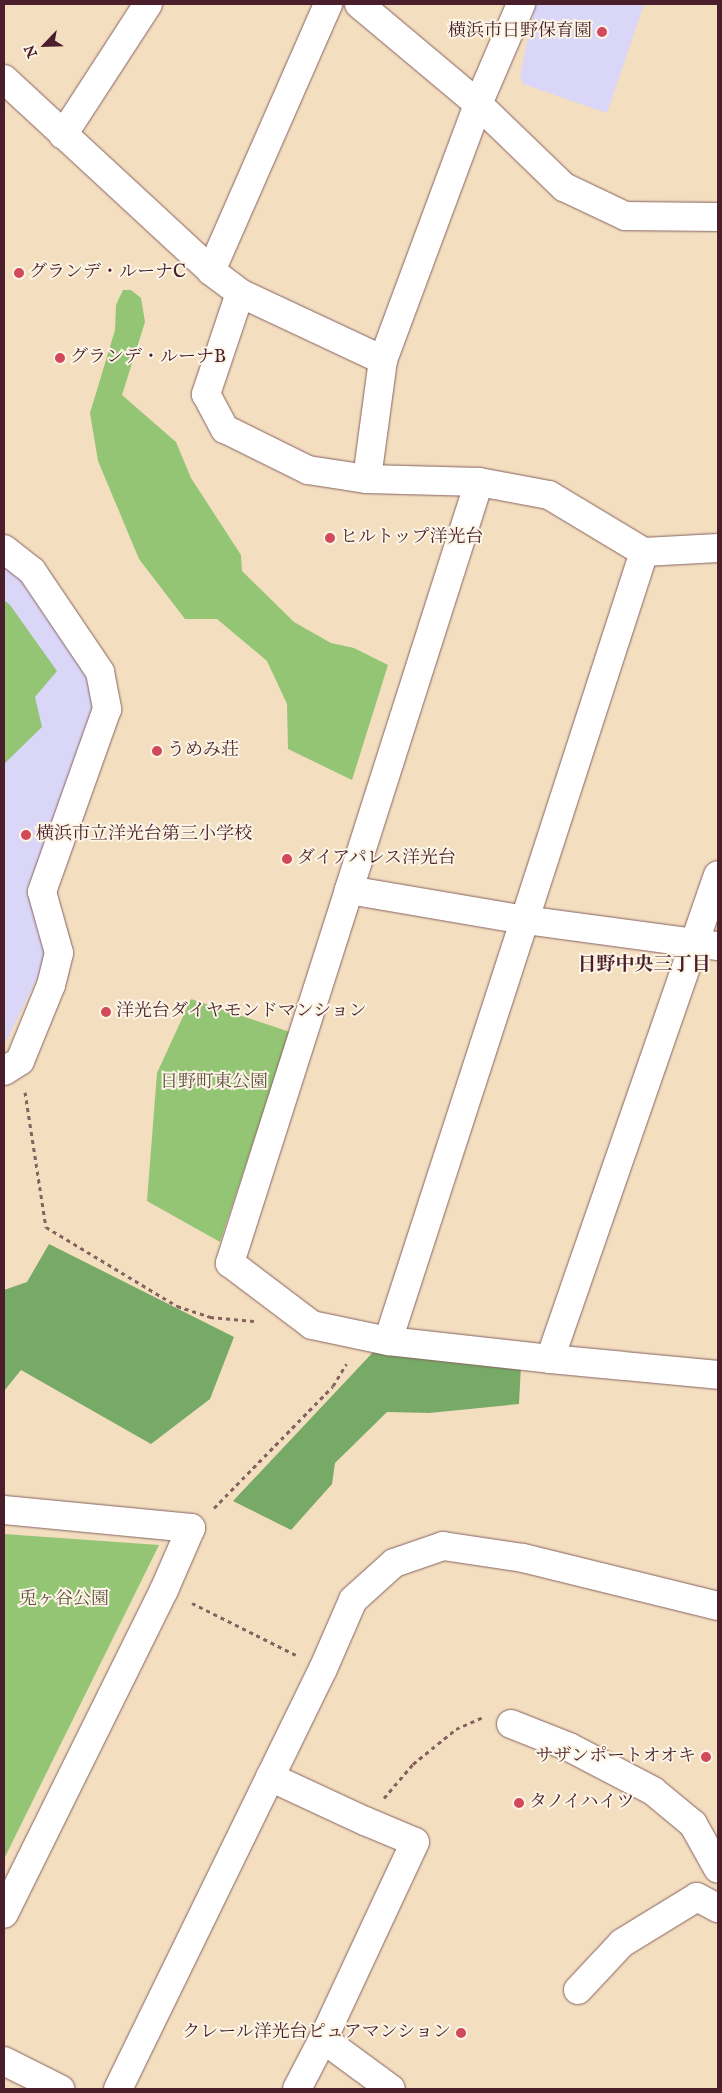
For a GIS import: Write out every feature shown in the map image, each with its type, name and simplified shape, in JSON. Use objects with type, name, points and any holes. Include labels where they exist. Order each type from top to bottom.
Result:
[{"type":"street","points":[[63,135],[148,4]]},
{"type":"street","points":[[211,271],[328,4]]},
{"type":"street","points":[[359,4],[478,104],[564,187],[625,216],[718,217]]},
{"type":"street","points":[[367,479],[383,360],[478,104],[521,4]]},
{"type":"street","points":[[4,79],[211,271],[240,293],[383,360]]},
{"type":"street","points":[[240,293],[206,394],[226,429],[308,470],[367,479],[479,482],[549,495],[644,552],[718,548]]},
{"type":"street","points":[[479,482],[230,1263],[312,1325],[375,1339],[718,1376]]},
{"type":"street","points":[[4,550],[32,571],[100,672],[106,709],[42,892],[60,953],[50,985],[12,1066]]},
{"type":"street","points":[[375,1339],[524,920],[644,552]]},
{"type":"street","points":[[550,1359],[708,944],[718,875]]},
{"type":"street","points":[[349,890],[524,920],[708,944]]},
{"type":"street","points":[[4,1510],[191,1528],[164,1590],[4,1914]]},
{"type":"street","points":[[118,2089],[323,1669],[353,1600],[394,1563],[443,1546],[523,1558],[718,1606]]},
{"type":"street","points":[[512,1724],[569,1747],[653,1791],[693,1824],[718,1869]]},
{"type":"street","points":[[270,1777],[415,1842],[323,2039],[297,2089]]},
{"type":"street","points":[[578,1990],[622,1943],[697,1897],[718,1908]]},
{"type":"street","points":[[323,2039],[391,2089]]},
{"type":"street","points":[[4,2061],[60,2089]]},
{"type":"path","points":[[12,1066],[46,1227],[177,1306],[210,1317],[256,1321]]},
{"type":"path","points":[[191,1528],[229,1495],[375,1339]]},
{"type":"path","points":[[164,1590],[323,1669]]},
{"type":"path","points":[[365,1821],[413,1764],[456,1729],[487,1716],[512,1724]]},
{"type":"shaded area","points":[[535,4],[644,4],[607,113],[523,84],[520,76]]},
{"type":"shaded area","name":"横浜市立洋光台第三小学校","points":[[4,566],[28,582],[93,683],[94,714],[70,782],[27,889],[49,954],[4,1046]]},
{"type":"green space","points":[[123,290],[131,290],[141,298],[145,322],[122,395],[176,442],[191,478],[241,555],[242,571],[294,622],[331,643],[354,648],[388,665],[352,780],[288,749],[287,704],[267,661],[217,619],[185,619],[139,559],[98,461],[90,413],[115,330],[116,305]]},
{"type":"green space","points":[[4,600],[10,605],[57,671],[35,697],[42,727],[4,764]]},
{"type":"green space","name":"日野町東公園","points":[[191,999],[290,1032],[220,1242],[147,1201],[157,1073]]},
{"type":"green space","points":[[49,1244],[234,1337],[210,1399],[151,1444],[21,1370],[4,1391],[4,1290],[27,1282]]},
{"type":"green space","points":[[376,1349],[521,1365],[519,1404],[429,1413],[387,1412],[335,1463],[332,1484],[291,1530],[233,1501]]},
{"type":"green space","name":"兎ヶ谷公園","points":[[4,1534],[159,1545],[4,1859]]},
{"type":"place","name":"横浜市日野保育園","points":[[602,32]]},
{"type":"place","name":"グランデ・ルーナC","points":[[19,273]]},
{"type":"place","name":"グランデ・ルーナB","points":[[60,358]]},
{"type":"place","name":"ヒルトップ洋光台","points":[[330,538]]},
{"type":"place","name":"うめみ荘","points":[[157,751]]},
{"type":"place","name":"横浜市立洋光台第三小学校","points":[[26,835]]},
{"type":"place","name":"ダイアパレス洋光台","points":[[287,859]]},
{"type":"place","name":"洋光台ダイヤモンドマンション","points":[[106,1012]]},
{"type":"place","name":"サザンポートオオキ","points":[[706,1757]]},
{"type":"place","name":"タノイハイツ","points":[[519,1803]]},
{"type":"place","name":"クレール洋光台ピュアマンション","points":[[461,2033]]},
{"type":"district","name":"日野中央三丁目","points":[[644,966]]}]
